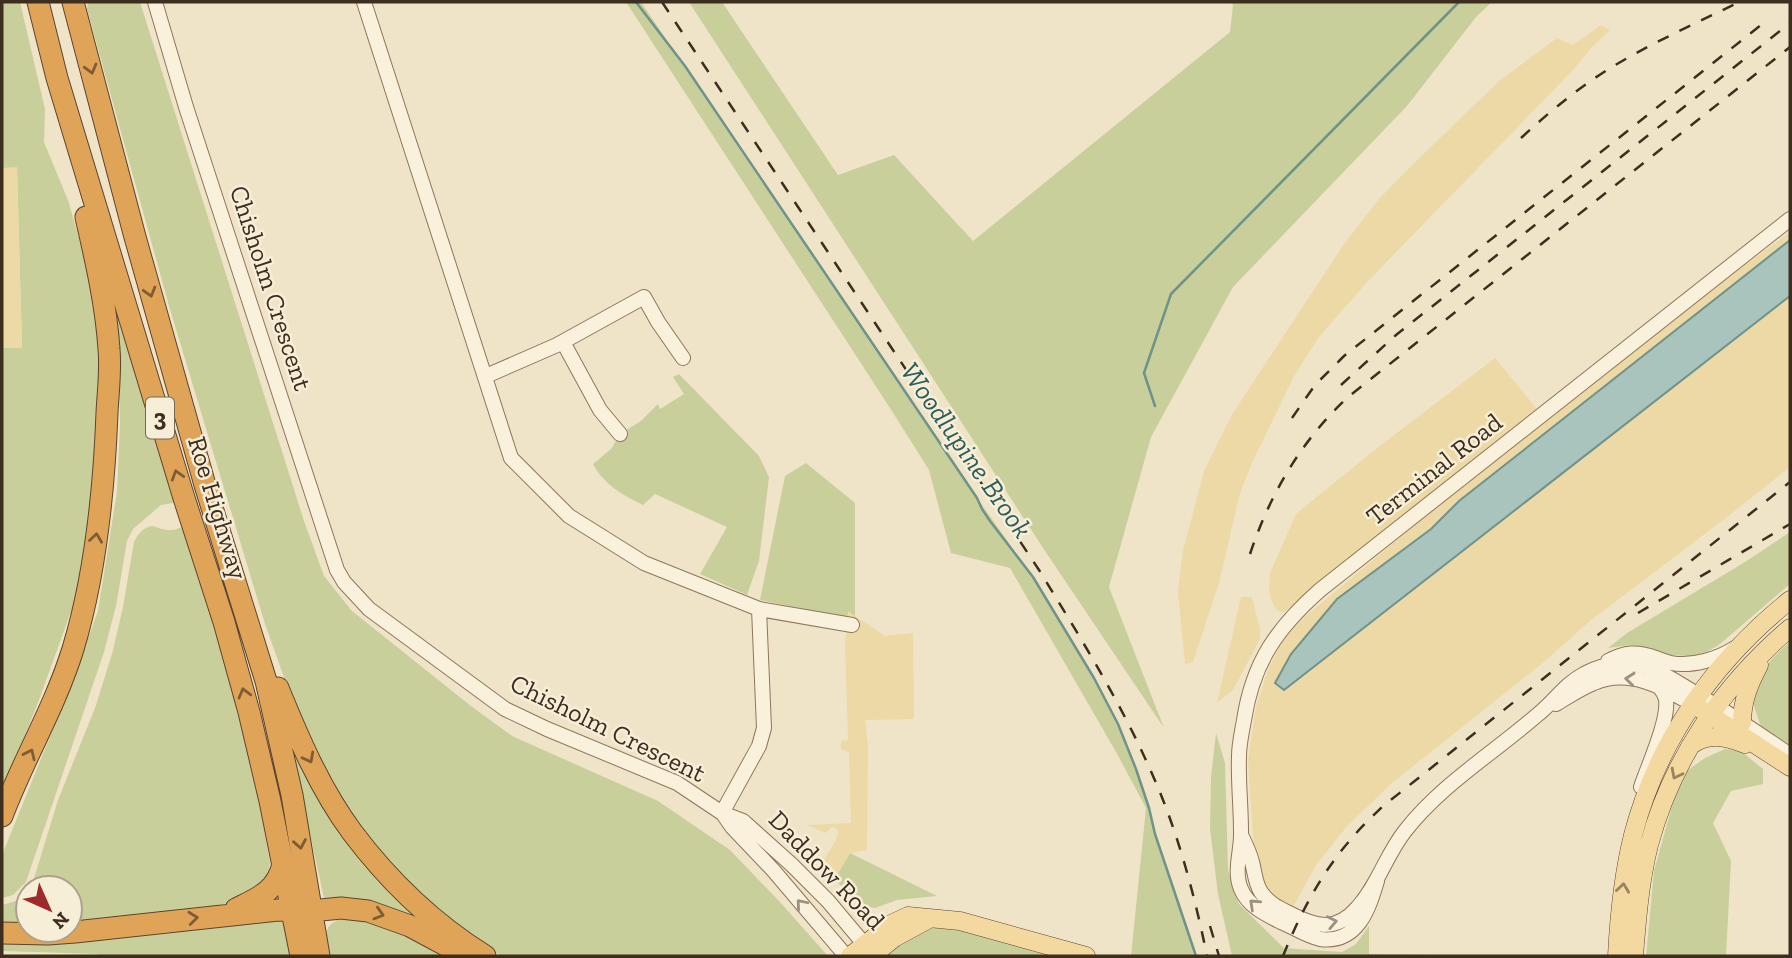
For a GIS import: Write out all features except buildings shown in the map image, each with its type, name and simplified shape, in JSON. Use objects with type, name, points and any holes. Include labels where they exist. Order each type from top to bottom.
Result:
[{"type":"highway","name":"Roe Highway","points":[[38,2],[57,78],[224,622],[252,723],[283,864],[319,956]]},
{"type":"highway","name":"Roe Highway","points":[[73,2],[201,472],[266,681],[292,795],[302,911],[301,956]]},
{"type":"highway","points":[[2,816],[50,710],[86,603],[101,503],[106,436],[110,351],[103,298],[57,78]]},
{"type":"highway","points":[[228,559],[297,734],[351,830],[419,905],[485,956]]},
{"type":"highway","points":[[224,915],[269,890],[278,881],[283,864]]},
{"type":"highway","points":[[2,933],[62,933],[278,910],[341,908],[383,915],[466,956]]},
{"type":"main road","points":[[1616,956],[1623,883],[1633,836],[1647,789],[1661,758],[1695,700],[1741,644],[1790,600]]},
{"type":"main road","points":[[1634,956],[1641,886],[1666,793],[1712,710],[1742,675],[1790,628]]},
{"type":"main road","points":[[1742,723],[1746,692],[1764,653],[1774,642]]},
{"type":"main road","points":[[1695,700],[1790,767]]},
{"type":"main road","points":[[1690,746],[1705,737],[1723,738],[1768,753]]},
{"type":"main road","points":[[848,956],[871,953],[929,919],[960,921],[1086,956]]},
{"type":"street","name":"Chisholm Crescent","points":[[155,2],[186,107],[337,570],[344,582],[369,609],[505,709],[677,783],[722,813],[759,746],[764,728],[759,609]]},
{"type":"street","points":[[364,2],[511,458],[569,516],[644,563],[759,609],[852,625]]},
{"type":"street","name":"Terminal Road","points":[[1695,700],[1664,674],[1640,665],[1615,664],[1585,673],[1566,687],[1539,714],[1433,799],[1403,833],[1377,880],[1366,914],[1357,926],[1345,934],[1334,938],[1314,937],[1260,911],[1242,892],[1238,875],[1242,835],[1239,754],[1248,699],[1252,681],[1266,651],[1291,617],[1320,590],[1790,219]]},
{"type":"street","points":[[486,376],[563,342],[644,297],[683,358]]},
{"type":"street","points":[[563,342],[600,410],[620,434]]},
{"type":"street","points":[[1585,673],[1630,653],[1644,653],[1666,662],[1684,664],[1713,659],[1741,644]]},
{"type":"street","name":"Terminal Road","points":[[1539,714],[1586,687],[1607,679],[1629,678],[1695,700]]},
{"type":"street","points":[[1633,836],[1636,801],[1659,738],[1667,705],[1664,692],[1658,686]]},
{"type":"street","points":[[1712,710],[1742,723],[1790,755]]},
{"type":"street","name":"Daddow Road","points":[[722,813],[743,821],[792,865],[828,901],[871,953]]},
{"type":"street","name":"Daddow Road","points":[[722,813],[848,956]]},
{"type":"green space","points":[[2,2],[20,2],[45,109],[44,142],[68,200],[93,287],[102,342],[96,491],[78,592],[39,700],[2,786],[2,348],[22,347],[17,168],[2,168]]},
{"type":"green space","points":[[88,2],[140,2],[304,521],[324,576],[352,611],[512,736],[658,801],[730,850],[828,956],[502,956],[470,938],[422,897],[364,835],[334,786],[293,703],[265,624],[169,306],[87,9]]},
{"type":"green space","points":[[626,2],[641,2],[1033,577],[1094,678],[1118,724],[1136,769],[1196,956],[1131,956],[1146,808],[1010,568],[951,553],[929,470]]},
{"type":"green space","points":[[689,2],[722,2],[838,175],[894,155],[973,241],[1230,32],[1233,5],[1230,2],[1492,2],[1476,17],[1407,106],[1233,287],[1151,437],[1109,587],[1164,728],[1043,548]]},
{"type":"green space","points":[[96,236],[179,502],[161,505],[133,529],[127,541],[116,606],[104,652],[29,874],[14,874],[14,894],[2,898],[4,850],[98,611],[117,491],[119,372]]},
{"type":"green space","points":[[679,374],[759,456],[769,477],[759,561],[747,595],[700,574],[727,527],[655,494],[643,505],[608,483],[593,464],[611,449],[620,434],[641,421],[658,404],[660,409],[684,394],[673,377]]},
{"type":"green space","points":[[806,463],[855,503],[855,620],[760,600],[785,476]]},
{"type":"green space","points":[[153,526],[169,530],[185,526],[230,673],[255,778],[270,863],[269,871],[262,884],[247,899],[209,907],[84,921],[84,874],[35,874],[58,800],[95,708],[112,654],[134,542],[147,528]]},
{"type":"green space","points":[[1790,532],[1790,584],[1720,644],[1707,652],[1692,656],[1670,655],[1631,645],[1608,648],[1627,633]]},
{"type":"green space","points":[[1790,642],[1790,749],[1764,731],[1754,704],[1754,693],[1756,683],[1767,665]]},
{"type":"green space","points":[[1216,733],[1225,763],[1228,870],[1239,904],[1284,948],[1342,952],[1356,944],[1369,926],[1369,954],[1507,956],[1232,956],[1218,894],[1210,829],[1211,777]]},
{"type":"green space","points":[[290,742],[431,927],[325,903]]},
{"type":"green space","points":[[1725,749],[1741,751],[1763,769],[1763,784],[1731,791],[1713,823],[1731,861],[1726,956],[1646,956],[1654,871],[1675,795],[1688,770]]},
{"type":"green space","points":[[850,853],[937,896],[897,900],[875,908],[868,907],[834,880]]},
{"type":"green space","points":[[14,901],[14,926],[2,926],[2,905]]},
{"type":"green space","points":[[349,917],[386,923],[454,956],[329,956],[327,930],[334,922]]},
{"type":"green space","points":[[287,919],[293,956],[102,956],[2,951],[2,937],[14,936],[14,944],[84,944],[84,932]]},
{"type":"green space","points":[[929,919],[1086,956],[874,956]]},
{"type":"sand","points":[[1601,25],[1610,30],[1368,281],[1319,337],[1294,376],[1251,465],[1240,493],[1219,583],[1193,662],[1185,664],[1178,592],[1183,551],[1204,471],[1231,416],[1344,244],[1379,199],[1498,82],[1557,38],[1573,45]]},
{"type":"sand","points":[[17,167],[22,348],[2,348],[2,168]]},
{"type":"sand","points":[[1790,232],[1790,467],[1590,621],[1545,661],[1392,783],[1348,825],[1316,865],[1292,909],[1267,891],[1255,865],[1248,760],[1256,707],[1269,667],[1294,626],[1427,515],[1725,280]]},
{"type":"sand","points":[[1495,358],[1537,409],[1284,612],[1276,609],[1269,591],[1270,573],[1296,514]]},
{"type":"sand","points":[[1241,597],[1252,597],[1260,639],[1233,690],[1217,703]]},
{"type":"sand","points":[[848,611],[885,636],[913,633],[914,719],[865,720],[868,745],[867,850],[850,853],[834,880],[819,868],[838,832],[832,827],[826,833],[807,825],[851,823],[849,752],[841,749],[841,741],[848,740],[845,644]]},
{"type":"water","points":[[1790,240],[1790,296],[1284,690],[1275,683],[1291,654],[1337,599],[1431,529],[1459,501]]},
{"type":"waterway","name":"Woodlupine Brook","points":[[636,2],[685,66],[990,521],[1033,577],[1094,678],[1118,724],[1136,769],[1196,956]]},
{"type":"waterway","points":[[1155,406],[1144,373],[1171,294],[1459,2]]},
{"type":"railway","points":[[662,2],[1039,570],[1100,671],[1141,749],[1162,797],[1185,865],[1207,956]]},
{"type":"railway","points":[[1521,138],[1560,104],[1617,64],[1739,2]]},
{"type":"railway","points":[[1292,418],[1315,385],[1344,356],[1766,21]]},
{"type":"railway","points":[[1341,385],[1396,335],[1790,23]]},
{"type":"railway","points":[[1250,554],[1267,510],[1289,470],[1316,432],[1348,397],[1790,47]]},
{"type":"railway","points":[[1283,956],[1304,909],[1321,880],[1355,834],[1382,807],[1790,482]]},
{"type":"railway","points":[[1638,613],[1790,524]]},
{"type":"railway","points":[[1210,926],[1219,956]]}]
